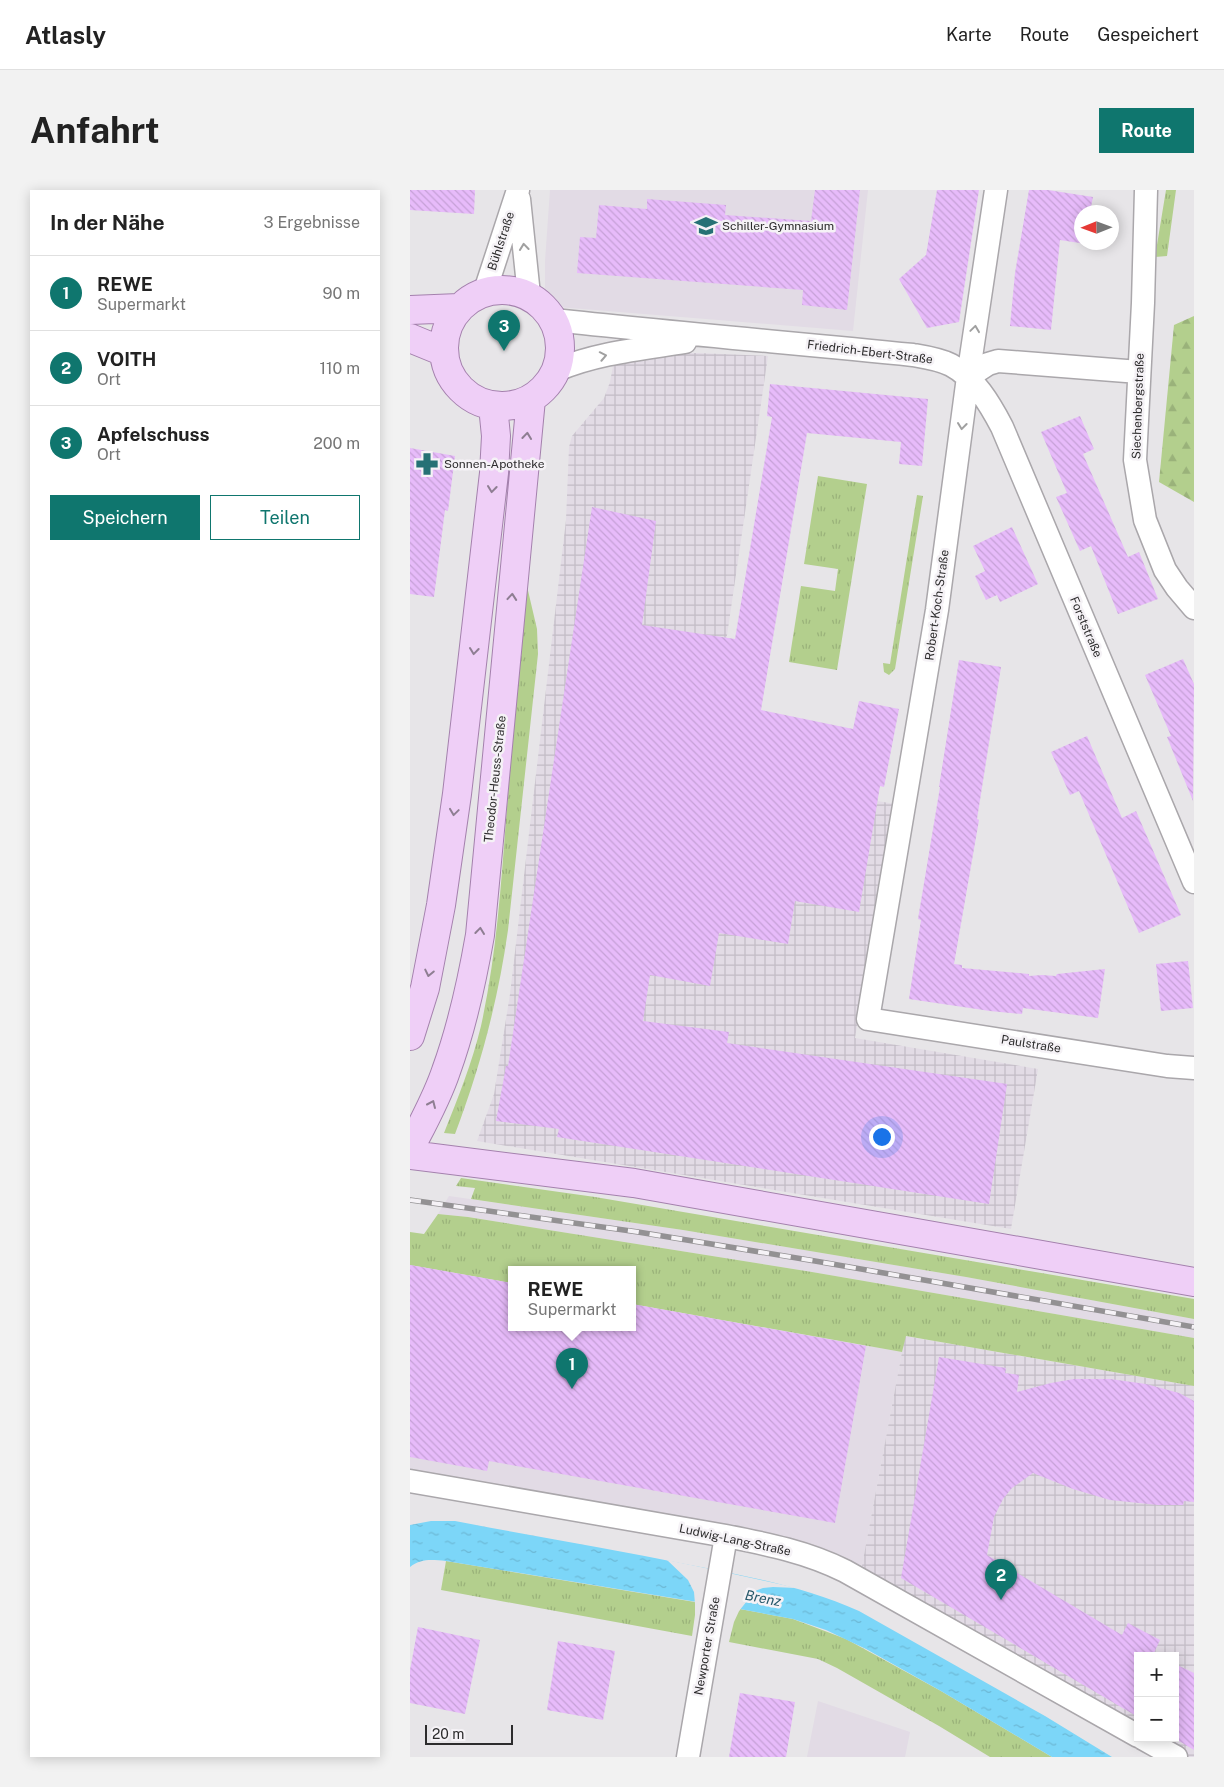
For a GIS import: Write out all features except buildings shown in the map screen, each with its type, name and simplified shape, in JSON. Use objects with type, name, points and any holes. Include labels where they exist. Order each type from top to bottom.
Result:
[{"type":"main road","points":[[515,290],[529,295],[548,310],[560,336],[561,354],[557,370],[546,387],[531,399],[513,406],[493,406],[474,400],[459,388],[448,371],[444,352],[445,336],[450,321],[459,308],[471,298],[485,291],[515,290]]},
{"type":"main road","points":[[410,310],[459,308]]},
{"type":"main road","points":[[410,338],[444,352]]},
{"type":"main road","name":"Theodor-Heuss-Straße","points":[[410,1148],[431,1109],[446,1070],[471,983],[480,935],[531,399]]},
{"type":"main road","points":[[410,1036],[425,988],[434,945],[457,794],[494,473],[496,436],[493,406]]},
{"type":"main road","points":[[410,1155],[643,1185],[1194,1282]]},
{"type":"street","name":"Bühlstraße","points":[[485,291],[518,190],[529,295]]},
{"type":"street","name":"Robert-Koch-Straße","points":[[868,1019],[930,656],[968,377],[996,190]]},
{"type":"street","name":"Siechenbergstraße","points":[[1146,190],[1143,303],[1135,460],[1145,520],[1165,570],[1194,608]]},
{"type":"street","name":"Friedrich-Ebert-Straße","points":[[554,320],[712,337],[764,340],[913,355],[932,358],[950,365],[968,377]]},
{"type":"street","name":"Friedrich-Ebert-Straße","points":[[557,370],[579,361],[600,356],[712,337]]},
{"type":"street","points":[[968,377],[988,364],[998,362],[1139,372]]},
{"type":"street","name":"Forststraße","points":[[968,377],[985,398],[1002,427],[1194,882]]},
{"type":"street","name":"Paulstraße","points":[[868,1019],[1167,1066],[1194,1068]]},
{"type":"street","name":"Ludwig-Lang-Straße","points":[[410,1481],[726,1536],[788,1550],[834,1565],[1134,1734]]},
{"type":"street","name":"Newporter Straße","points":[[688,1757],[726,1536]]},
{"type":"street","points":[[1149,1742],[1176,1757]]},
{"type":"shaded area","name":"Schiller-Gymnasium","points":[[550,190],[868,190],[853,331],[558,307],[545,298],[545,261]]},
{"type":"shaded area","points":[[672,353],[768,356],[707,772],[895,804],[855,1038],[1038,1069],[1011,1229],[477,1141],[494,1094],[510,994],[566,520],[569,447],[572,436],[604,398],[613,366],[645,357]]},
{"type":"shaded area","points":[[449,1196],[683,1230],[966,1277],[1194,1319],[1194,1338],[812,1272],[468,1217],[438,1214]]},
{"type":"shaded area","points":[[410,1265],[508,1282],[508,1331],[636,1331],[636,1305],[902,1352],[861,1571],[780,1537],[753,1530],[410,1470]]},
{"type":"shaded area","points":[[905,1336],[1194,1386],[1194,1757],[1186,1757],[1161,1742],[1179,1742],[1179,1652],[1134,1652],[1134,1727],[861,1571]]},
{"type":"shaded area","points":[[818,1701],[910,1732],[905,1757],[807,1757]]},
{"type":"green space","points":[[1166,190],[1176,190],[1167,256],[1155,257]]},
{"type":"green space","points":[[1194,316],[1194,502],[1159,482],[1174,325]]},
{"type":"green space","points":[[818,476],[867,484],[837,670],[789,662],[801,586],[835,591],[838,569],[804,564]]},
{"type":"green space","points":[[917,495],[923,496],[895,669],[889,675],[884,672],[883,663],[890,664]]},
{"type":"green space","points":[[522,565],[537,629],[538,654],[508,930],[499,983],[487,1034],[472,1084],[455,1134],[444,1133],[464,1080],[481,1026],[494,949],[500,897],[515,692]]},
{"type":"green space","points":[[461,1178],[595,1197],[1194,1299],[1194,1319],[966,1277],[683,1230],[471,1199],[475,1188],[456,1186]]},
{"type":"green space","points":[[438,1214],[468,1217],[812,1272],[1194,1338],[1194,1386],[906,1336],[902,1352],[636,1305],[636,1266],[508,1266],[508,1282],[410,1265],[410,1232],[424,1234]]},
{"type":"green space","points":[[446,1561],[695,1602],[692,1636],[441,1590]]},
{"type":"green space","points":[[740,1609],[793,1619],[846,1639],[941,1691],[1052,1757],[990,1757],[939,1726],[818,1659],[729,1642],[734,1622]]},
{"type":"water","name":"Brenz","points":[[431,1521],[455,1521],[631,1553],[754,1578],[818,1595],[859,1611],[1045,1716],[1112,1757],[1052,1757],[866,1649],[826,1630],[793,1619],[446,1561],[423,1561],[410,1567],[410,1525]]},
{"type":"pier","points":[[667,1560],[797,1588],[773,1587],[755,1591],[739,1611],[695,1604],[694,1592],[688,1580]]},
{"type":"railway","points":[[410,1200],[638,1232],[1194,1327]]},
{"type":"place","name":"Schiller-Gymnasium","points":[[706,226]]},
{"type":"place","name":"Apfelschuss","points":[[504,351]]},
{"type":"place","name":"Sonnen-Apotheke","points":[[427,464]]},
{"type":"place","name":"REWE","points":[[572,1389]]},
{"type":"place","name":"VOITH","points":[[1001,1600]]}]
